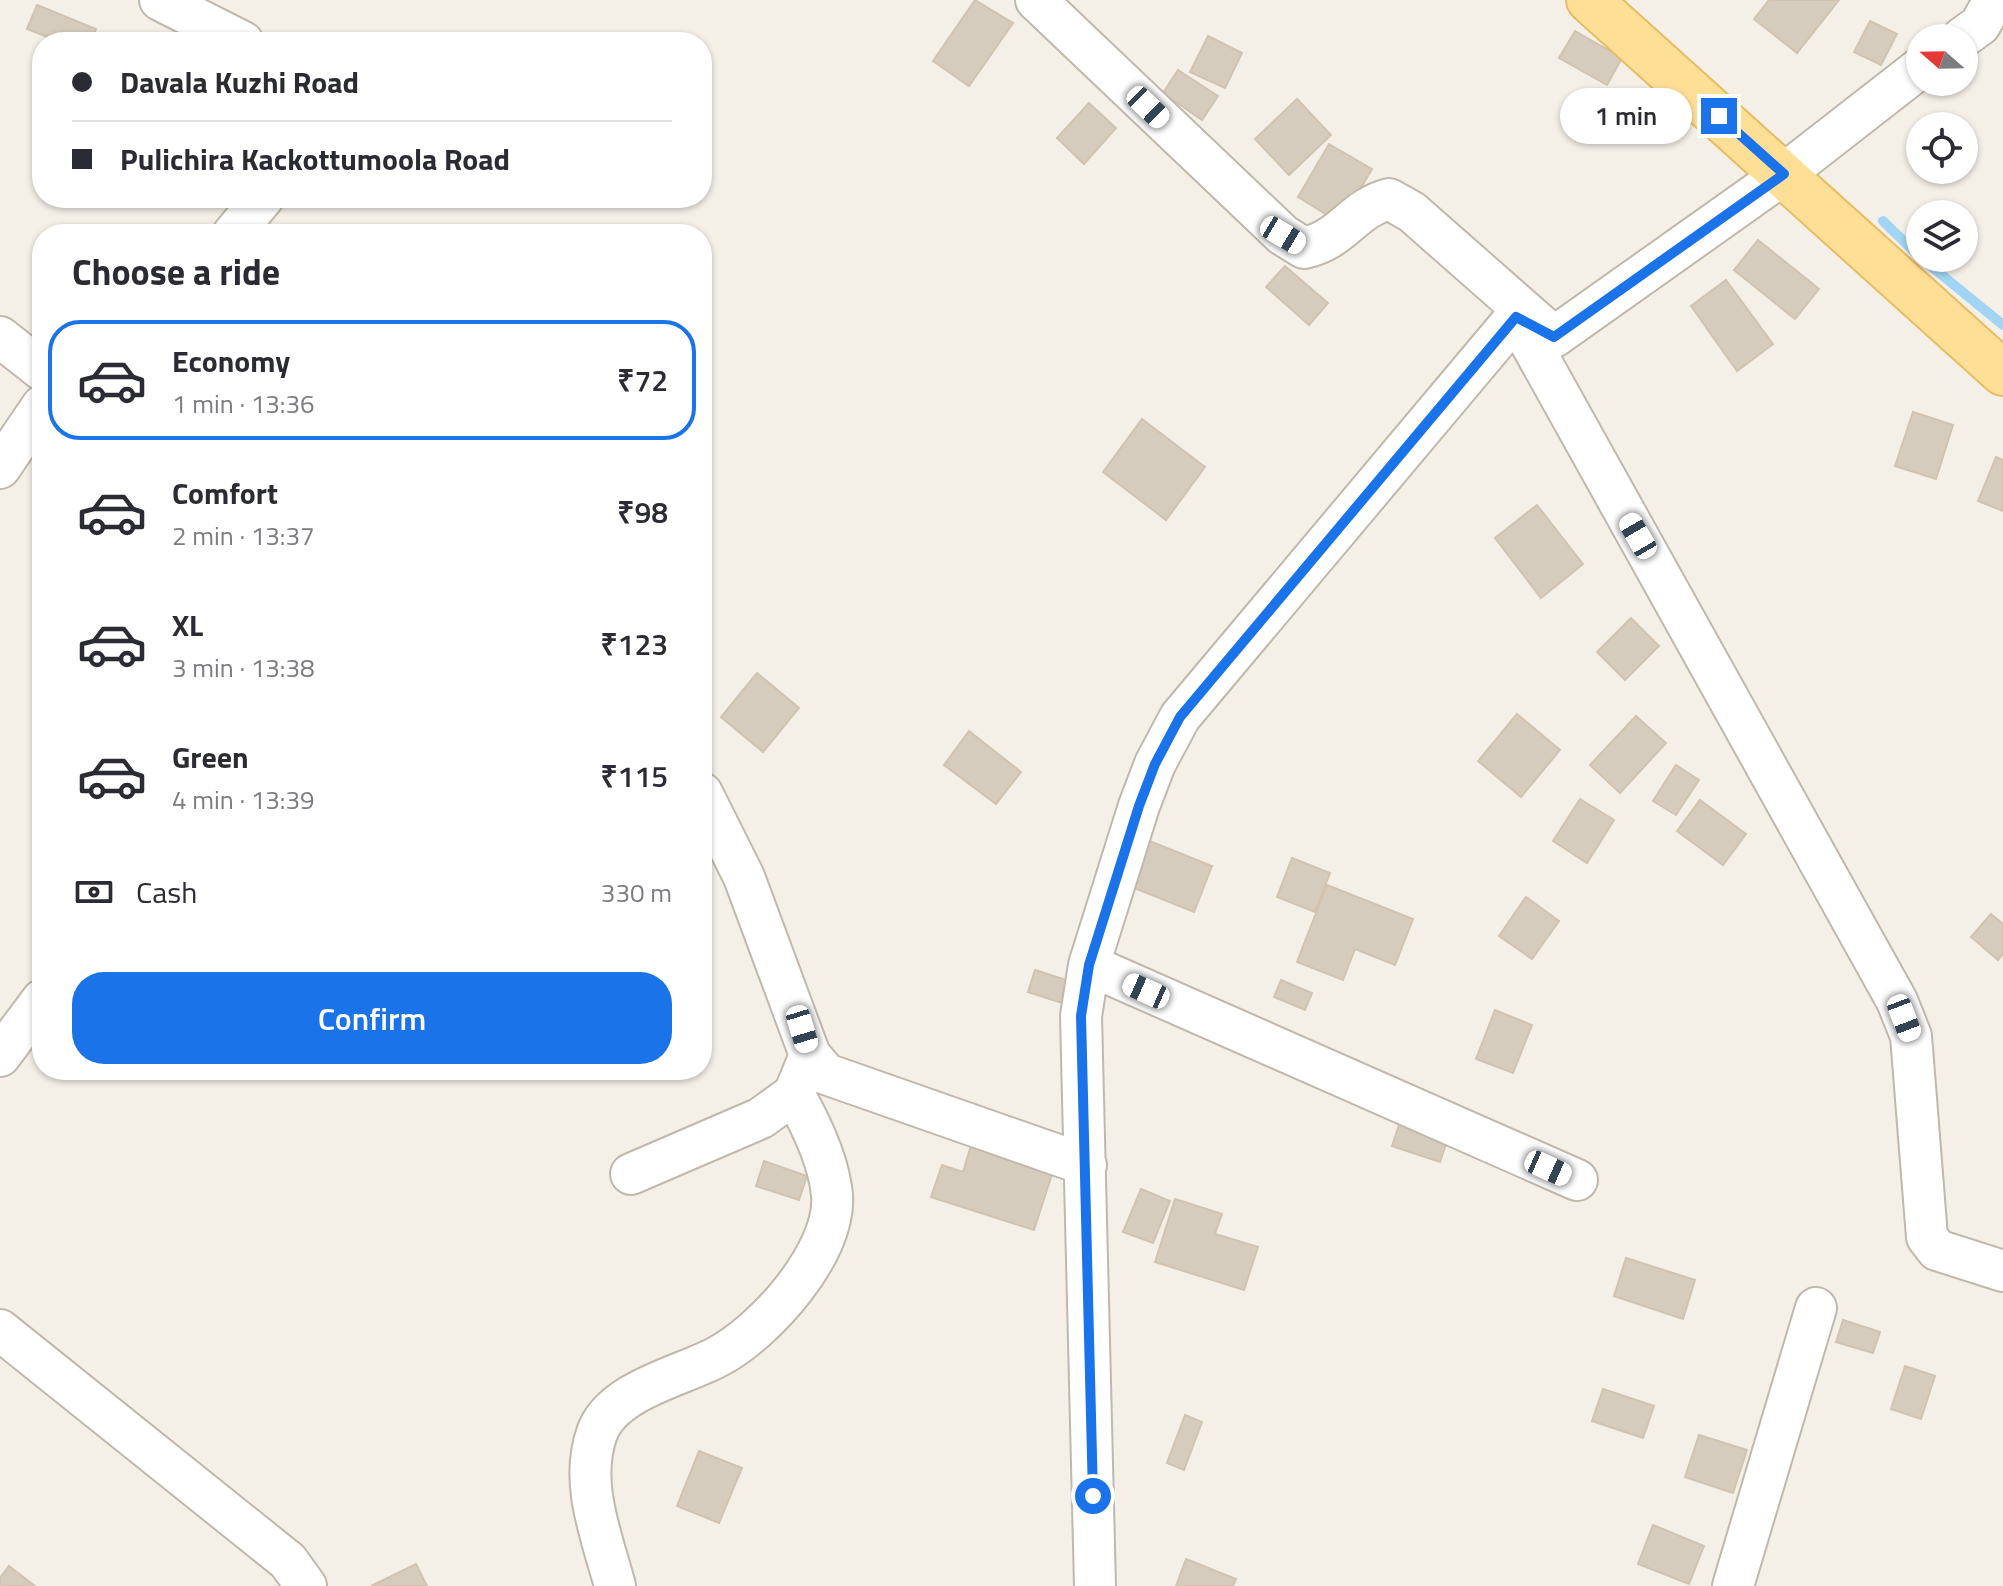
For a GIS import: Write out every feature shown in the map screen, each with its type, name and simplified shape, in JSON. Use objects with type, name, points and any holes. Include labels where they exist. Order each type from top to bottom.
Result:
[{"type":"main road","points":[[1589,0],[2003,373]]},
{"type":"street","points":[[160,0],[223,32]]},
{"type":"street","points":[[1036,0],[1283,235],[1304,248],[1327,243],[1371,204],[1389,199],[1412,212],[1554,337]]},
{"type":"street","points":[[1978,26],[1994,0]]},
{"type":"street","points":[[1554,337],[1784,174],[1906,79]]},
{"type":"street","points":[[241,224],[255,208]]},
{"type":"street","points":[[1516,317],[1554,337]]},
{"type":"street","points":[[1095,1586],[1081,1016],[1089,965],[1139,806],[1155,764],[1180,717],[1516,317]]},
{"type":"street","points":[[1516,317],[1897,1001],[1911,1036],[1927,1237],[1937,1250],[2003,1271]]},
{"type":"street","points":[[0,337],[32,362]]},
{"type":"street","points":[[0,468],[32,421]]},
{"type":"street","points":[[712,813],[744,877],[810,1055],[826,1074],[1086,1165]]},
{"type":"street","points":[[1089,965],[1577,1180]]},
{"type":"street","points":[[0,1056],[32,1013]]},
{"type":"street","points":[[631,1174],[761,1118],[794,1094],[810,1055]]},
{"type":"street","points":[[615,1586],[589,1486],[598,1429],[621,1404],[650,1383],[720,1356],[749,1335],[781,1306],[804,1276],[823,1237],[833,1198],[808,1119],[794,1094]]},
{"type":"street","points":[[1733,1586],[1816,1308]]},
{"type":"street","points":[[0,1330],[286,1578]]},
{"type":"building","points":[[975,0],[1013,23],[969,86],[933,61]]},
{"type":"building","points":[[1769,0],[1839,0],[1797,53],[1754,19]]},
{"type":"building","points":[[37,5],[96,29],[95,32],[35,32],[27,29]]},
{"type":"building","points":[[1870,21],[1897,34],[1881,65],[1854,52]]},
{"type":"building","points":[[1575,31],[1622,58],[1607,85],[1559,58]]},
{"type":"building","points":[[1208,36],[1242,53],[1225,88],[1190,72]]},
{"type":"building","points":[[1178,70],[1218,96],[1202,120],[1163,93]]},
{"type":"building","points":[[1297,99],[1331,135],[1289,175],[1255,139]]},
{"type":"building","points":[[1089,103],[1116,128],[1084,164],[1057,138]]},
{"type":"building","points":[[1329,144],[1372,169],[1340,223],[1298,197]]},
{"type":"building","points":[[1758,240],[1819,289],[1795,319],[1734,270]]},
{"type":"building","points":[[1285,266],[1328,303],[1309,325],[1266,287]]},
{"type":"building","points":[[1726,280],[1773,344],[1737,371],[1691,306]]},
{"type":"building","points":[[1913,412],[1953,425],[1936,479],[1895,466]]},
{"type":"building","points":[[1142,419],[1205,467],[1166,520],[1103,472]]},
{"type":"building","points":[[1996,457],[2003,460],[2003,511],[1978,501]]},
{"type":"building","points":[[1537,505],[1583,564],[1541,598],[1495,538]]},
{"type":"building","points":[[1631,618],[1659,646],[1625,680],[1597,652]]},
{"type":"building","points":[[757,673],[799,708],[763,752],[721,717]]},
{"type":"building","points":[[1517,714],[1560,750],[1521,797],[1478,761]]},
{"type":"building","points":[[1636,716],[1666,743],[1620,793],[1590,765]]},
{"type":"building","points":[[969,731],[1021,772],[996,804],[944,765]]},
{"type":"building","points":[[1676,765],[1699,780],[1676,815],[1653,801]]},
{"type":"building","points":[[1580,799],[1614,820],[1587,863],[1553,841]]},
{"type":"building","points":[[1700,800],[1746,834],[1723,865],[1677,831]]},
{"type":"building","points":[[1142,838],[1212,866],[1194,912],[1124,884]]},
{"type":"building","points":[[1292,858],[1330,873],[1315,912],[1277,897]]},
{"type":"building","points":[[1327,885],[1413,919],[1395,965],[1355,949],[1343,980],[1297,962]]},
{"type":"building","points":[[1526,897],[1559,921],[1532,959],[1499,936]]},
{"type":"building","points":[[1991,914],[2003,924],[2003,954],[1998,960],[1971,937]]},
{"type":"building","points":[[1035,970],[1069,981],[1062,1003],[1028,992]]},
{"type":"building","points":[[1281,980],[1312,993],[1305,1010],[1274,997]]},
{"type":"building","points":[[1495,1010],[1532,1025],[1513,1073],[1476,1059]]},
{"type":"building","points":[[1405,1107],[1453,1123],[1440,1162],[1392,1146]]},
{"type":"building","points":[[975,1132],[1057,1159],[1034,1230],[931,1197],[942,1165],[963,1172]]},
{"type":"building","points":[[764,1161],[807,1176],[799,1200],[756,1186]]},
{"type":"building","points":[[1141,1189],[1170,1201],[1153,1243],[1123,1232]]},
{"type":"building","points":[[1175,1199],[1222,1214],[1215,1234],[1258,1247],[1244,1290],[1155,1262]]},
{"type":"building","points":[[1626,1258],[1695,1280],[1683,1319],[1614,1296]]},
{"type":"building","points":[[1843,1320],[1880,1332],[1873,1353],[1836,1342]]},
{"type":"building","points":[[1905,1366],[1935,1376],[1921,1419],[1891,1409]]},
{"type":"building","points":[[1603,1389],[1654,1406],[1643,1438],[1592,1421]]},
{"type":"building","points":[[1185,1415],[1202,1422],[1184,1470],[1167,1463]]},
{"type":"building","points":[[1699,1435],[1747,1450],[1733,1493],[1685,1477]]},
{"type":"building","points":[[699,1451],[742,1468],[719,1523],[677,1506]]},
{"type":"building","points":[[1653,1525],[1704,1546],[1689,1584],[1638,1564]]},
{"type":"building","points":[[1186,1559],[1236,1579],[1233,1586],[1176,1586]]},
{"type":"building","points":[[416,1564],[427,1586],[371,1586]]},
{"type":"building","points":[[9,1566],[35,1586],[0,1586],[0,1578]]},
{"type":"waterway","points":[[1883,221],[1906,243]]},
{"type":"waterway","points":[[1938,272],[2003,325]]},
{"type":"route","points":[[1093,1496],[1081,1016],[1089,965],[1155,764],[1180,717],[1516,317],[1554,337],[1784,174],[1719,116]]}]
